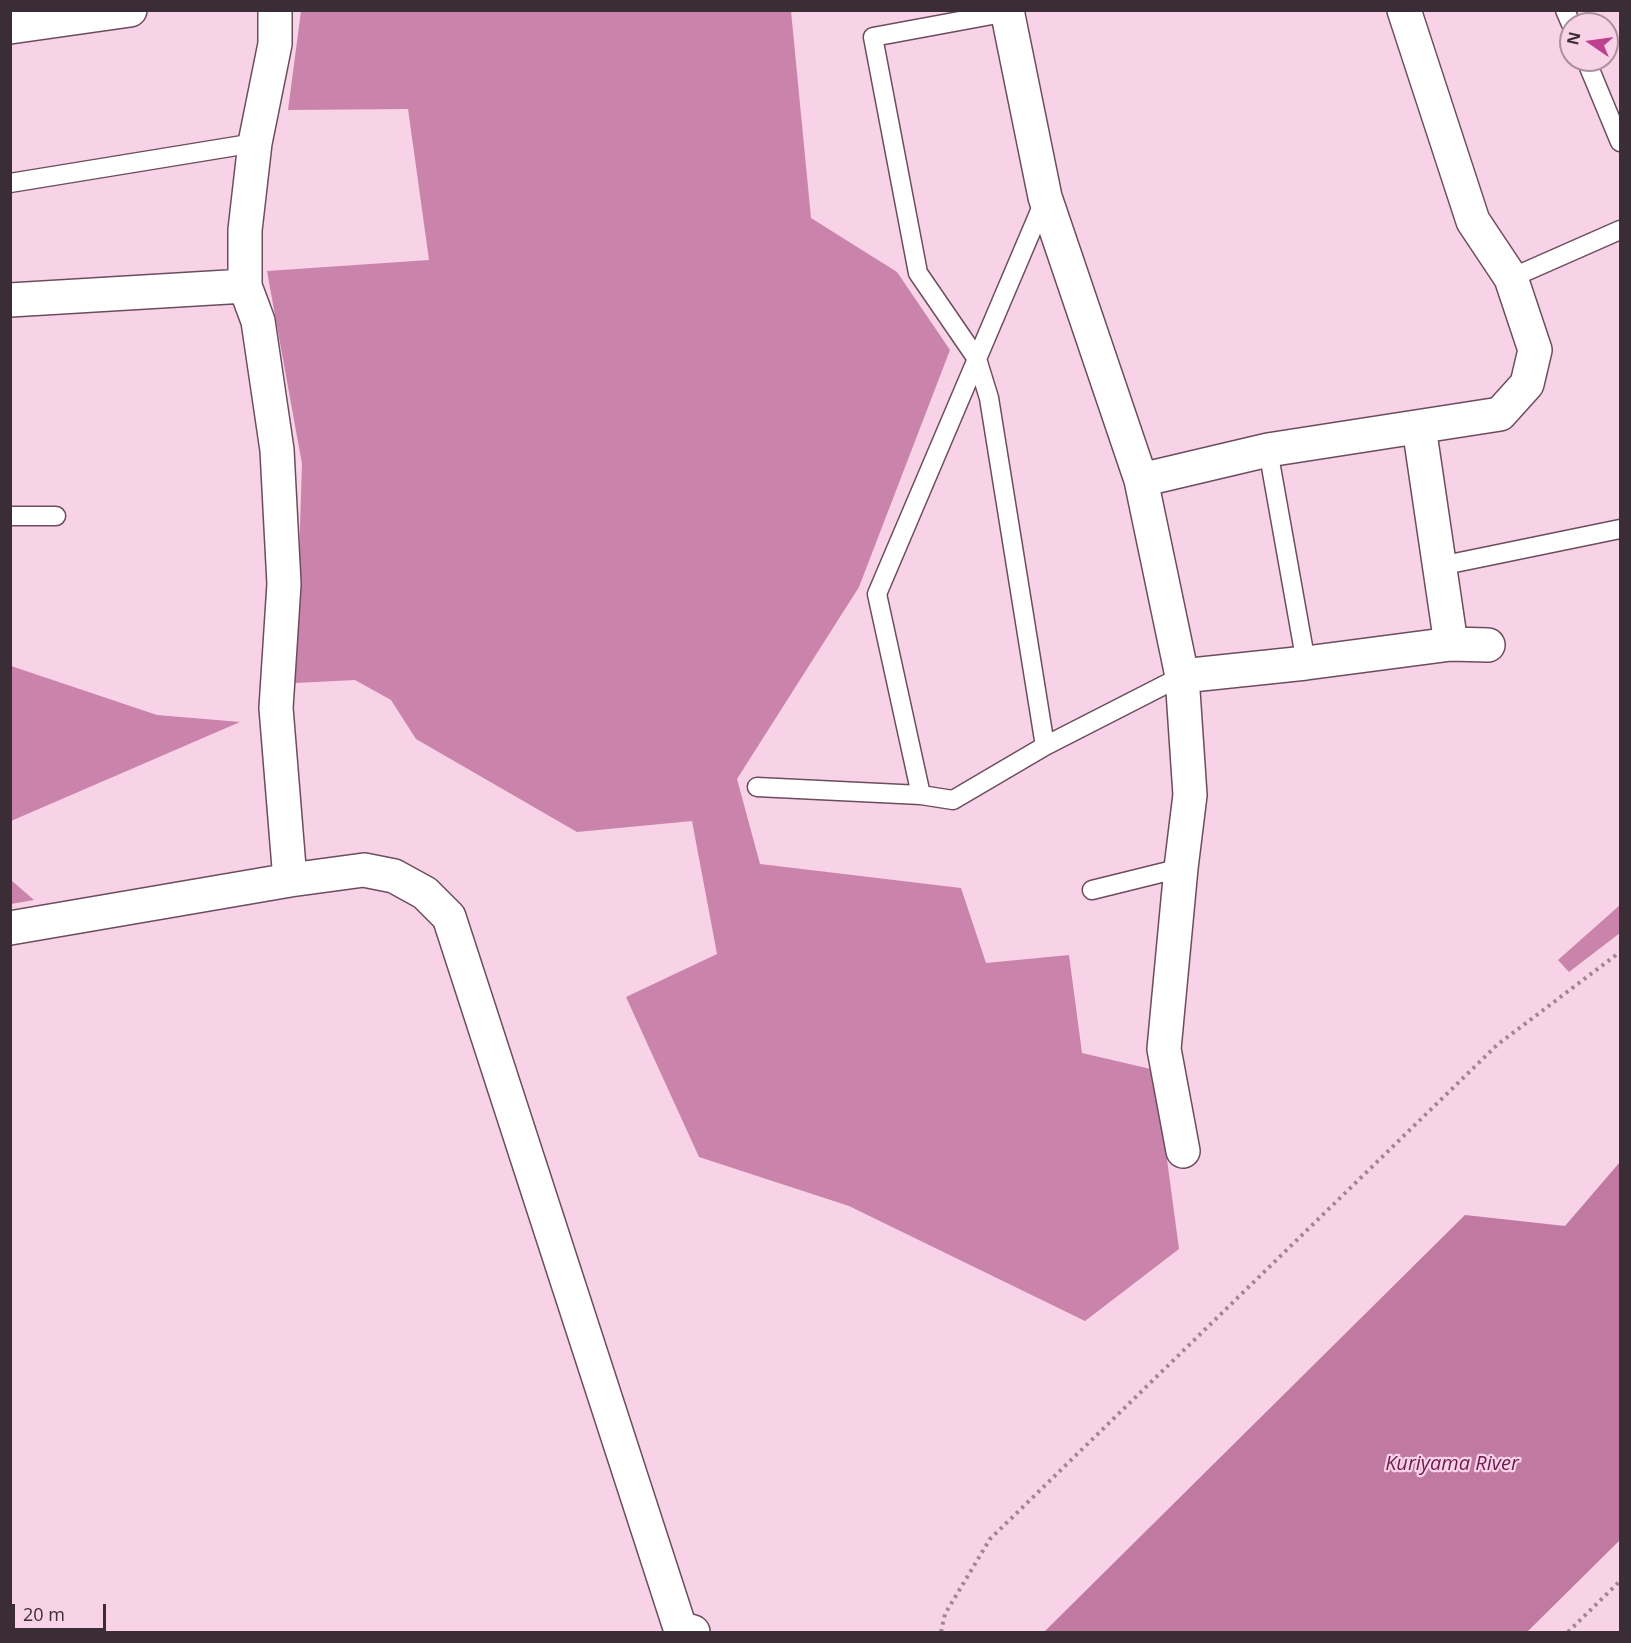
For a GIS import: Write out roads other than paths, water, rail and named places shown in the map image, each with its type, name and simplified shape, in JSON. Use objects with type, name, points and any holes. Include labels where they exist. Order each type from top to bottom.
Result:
[{"type":"street","points":[[10,27],[130,10]]},
{"type":"street","points":[[275,10],[275,44],[255,143],[245,230],[245,286],[258,321],[278,450],[284,584],[276,708],[290,880]]},
{"type":"street","points":[[1142,480],[1268,450],[1500,414],[1527,384],[1535,350],[1511,278],[1473,221],[1404,10]]},
{"type":"street","points":[[1008,11],[1046,197],[1142,480],[1182,676],[1190,795],[1164,1049],[1183,1151]]},
{"type":"street","points":[[10,300],[245,286]]},
{"type":"street","points":[[1419,427],[1451,644]]},
{"type":"street","points":[[1182,676],[1451,644],[1488,645]]},
{"type":"street","points":[[10,928],[290,880],[364,870],[394,876],[425,893],[449,917],[680,1628],[693,1632]]},
{"type":"lane","points":[[1008,11],[873,37],[918,273],[977,359],[989,398],[1045,746]]},
{"type":"lane","points":[[1591,72],[1620,142]]},
{"type":"lane","points":[[10,183],[255,143]]},
{"type":"lane","points":[[921,795],[877,594],[1046,197]]},
{"type":"lane","points":[[1511,278],[1620,230]]},
{"type":"lane","points":[[1268,450],[1306,663]]},
{"type":"lane","points":[[10,516],[56,516]]},
{"type":"lane","points":[[1440,566],[1620,529]]},
{"type":"lane","points":[[757,787],[921,795],[953,800],[1045,746],[1182,676]]},
{"type":"lane","points":[[1092,890],[1181,868]]},
{"type":"water","name":"Kuriyama River","points":[[1620,1162],[1620,1540],[1527,1632],[1044,1632],[1465,1215],[1565,1226]]}]
